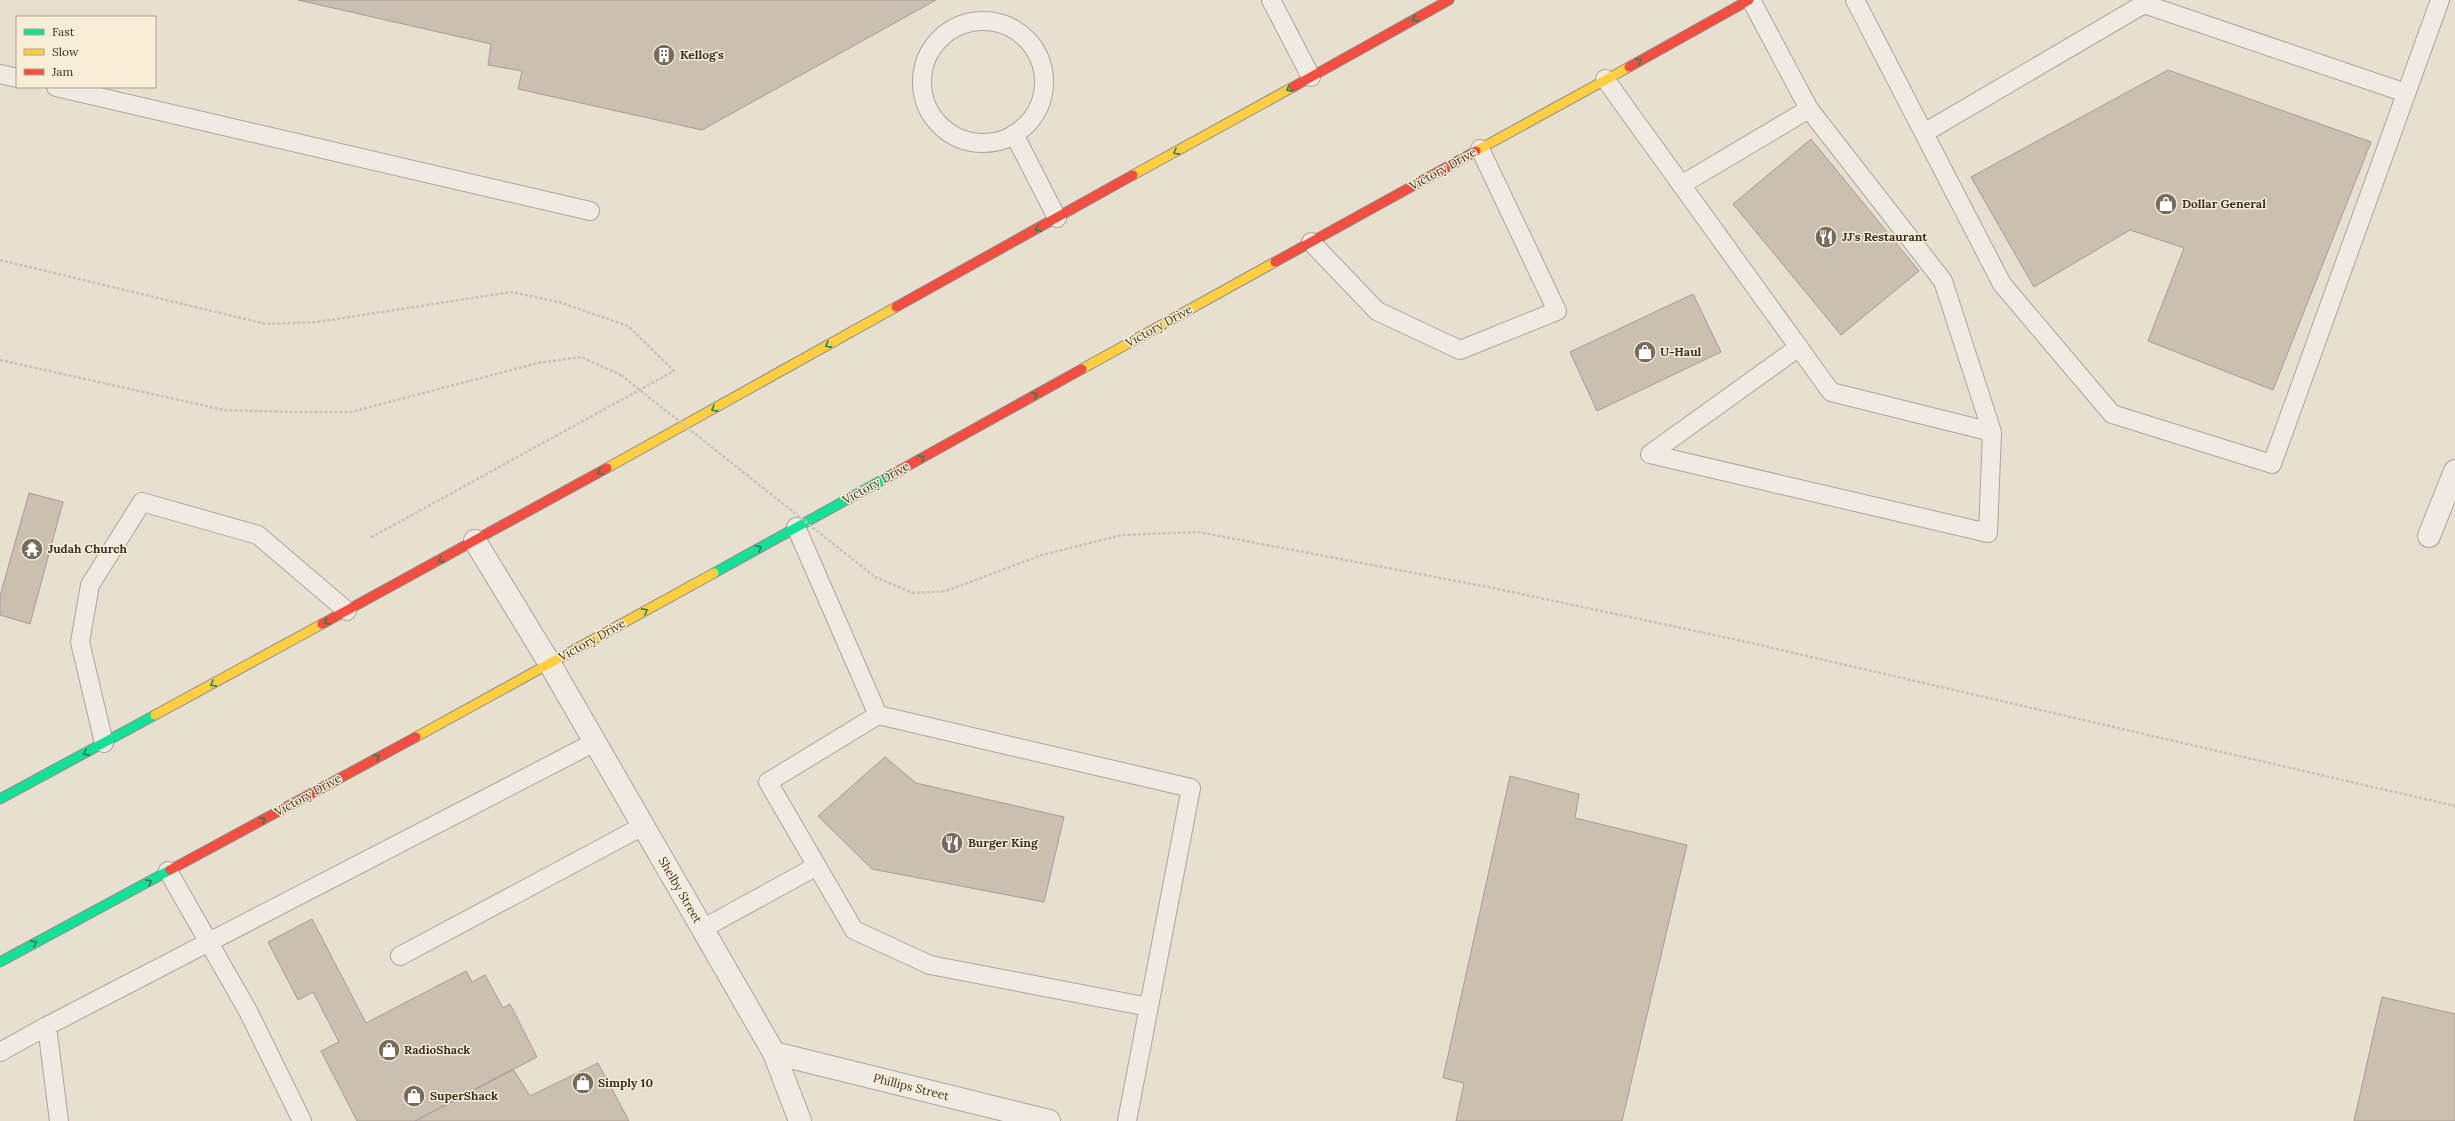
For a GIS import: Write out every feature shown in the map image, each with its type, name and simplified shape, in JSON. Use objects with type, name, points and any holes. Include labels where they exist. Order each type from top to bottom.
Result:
[{"type":"highway","points":[[3,792],[104,743],[475,541],[1449,0]]},
{"type":"highway","name":"Victory Drive","points":[[0,962],[550,664],[1750,0]]},
{"type":"street","points":[[2429,536],[2455,471]]},
{"type":"street","name":"Shelby Street","points":[[475,541],[550,664],[774,1052],[800,1121]]},
{"type":"street","name":"Phillips Street","points":[[774,1052],[1049,1121]]},
{"type":"lane","points":[[1271,0],[1311,77]]},
{"type":"lane","points":[[1750,0],[1809,109],[1943,281],[1992,432],[1988,532],[1650,454],[1799,347]]},
{"type":"lane","points":[[1855,0],[2002,284],[2112,414],[2272,464],[2440,0]]},
{"type":"lane","points":[[1924,133],[2144,4],[2406,93]]},
{"type":"lane","points":[[970,21],[997,22],[1010,26],[1026,38],[1038,55],[1044,75],[1043,95],[1036,114],[1022,129],[1014,134],[1005,139],[986,143],[966,140],[948,132],[933,118],[924,100],[922,80],[926,60],[936,42],[951,29],[970,21]]},
{"type":"lane","points":[[0,74],[16,78]]},
{"type":"lane","points":[[1605,79],[1831,392],[1992,432]]},
{"type":"lane","points":[[60,88],[590,211]]},
{"type":"lane","points":[[1681,185],[1809,109]]},
{"type":"lane","points":[[1014,134],[1057,218]]},
{"type":"lane","points":[[1311,242],[1377,311],[1460,350],[1557,311],[1480,149]]},
{"type":"lane","points":[[104,743],[80,642],[90,585],[142,502],[258,535],[347,611]]},
{"type":"lane","points":[[796,527],[878,715]]},
{"type":"lane","points":[[1127,1121],[1191,788],[878,715],[768,782],[854,930],[930,965],[1148,1006]]},
{"type":"lane","points":[[0,1052],[208,942],[595,742]]},
{"type":"lane","points":[[400,956],[643,826]]},
{"type":"lane","points":[[702,929],[816,866]]},
{"type":"lane","points":[[168,871],[248,1011],[302,1121]]},
{"type":"lane","points":[[47,1026],[59,1121]]},
{"type":"path","points":[[0,260],[266,324],[317,322],[511,292],[558,302],[628,326],[674,371],[370,538]]},
{"type":"path","points":[[0,360],[224,410],[351,412],[538,363],[581,357],[621,375],[875,577],[913,593],[946,591],[1042,555],[1122,535],[1198,532],[1488,587],[1738,640],[2455,806]]},
{"type":"building","name":"Kellog's","points":[[298,0],[936,0],[702,130],[518,89],[522,71],[488,65],[491,44]]},
{"type":"building","name":"Dollar General","points":[[2168,70],[2371,142],[2273,390],[2148,341],[2184,248],[2130,230],[2034,287],[1971,177]]},
{"type":"building","name":"JJ's Restaurant","points":[[1811,139],[1919,271],[1841,335],[1733,204]]},
{"type":"building","name":"U-Haul","points":[[1693,294],[1721,352],[1597,411],[1570,352]]},
{"type":"building","name":"Judah Church","points":[[29,493],[63,502],[30,624],[0,615],[0,596]]},
{"type":"building","name":"Burger King","points":[[885,757],[916,783],[1064,817],[1044,902],[872,869],[818,816]]},
{"type":"building","points":[[1510,776],[1579,794],[1575,818],[1687,845],[1622,1121],[1456,1121],[1464,1083],[1443,1078]]},
{"type":"building","points":[[312,919],[366,1023],[466,971],[472,982],[485,975],[503,1008],[510,1004],[537,1057],[415,1121],[357,1121],[321,1051],[339,1042],[313,992],[298,1000],[268,942]]},
{"type":"building","points":[[2382,997],[2455,1014],[2455,1121],[2354,1121]]},
{"type":"building","name":"Simply 10","points":[[598,1063],[629,1121],[415,1121],[513,1069],[530,1096]]},
{"type":"traffic: fast","points":[[714,573],[893,474]]},
{"type":"traffic: fast","points":[[0,799],[155,715]]},
{"type":"traffic: fast","points":[[0,962],[170,870]]},
{"type":"traffic: slow","points":[[1476,151],[1629,67]]},
{"type":"traffic: slow","points":[[1133,175],[1293,87]]},
{"type":"traffic: slow","points":[[1082,369],[1275,262]]},
{"type":"traffic: slow","points":[[607,468],[896,307]]},
{"type":"traffic: slow","points":[[416,737],[714,573]]},
{"type":"traffic: slow","points":[[155,715],[322,624]]},
{"type":"traffic: jam","points":[[1293,87],[1449,0]]},
{"type":"traffic: jam","points":[[1629,67],[1749,0]]},
{"type":"traffic: jam","points":[[1275,262],[1476,151]]},
{"type":"traffic: jam","points":[[896,307],[1133,175]]},
{"type":"traffic: jam","points":[[893,474],[1082,369]]},
{"type":"traffic: jam","points":[[322,624],[607,468]]},
{"type":"traffic: jam","points":[[170,870],[416,737]]},
{"type":"place","name":"Kellog's","points":[[664,55]]},
{"type":"place","name":"Dollar General","points":[[2166,204]]},
{"type":"place","name":"JJ's Restaurant","points":[[1826,237]]},
{"type":"place","name":"U-Haul","points":[[1645,352]]},
{"type":"place","name":"Judah Church","points":[[32,549]]},
{"type":"place","name":"Burger King","points":[[952,843]]},
{"type":"place","name":"RadioShack","points":[[389,1050]]},
{"type":"place","name":"Simply 10","points":[[583,1083]]},
{"type":"place","name":"SuperShack","points":[[414,1096]]}]
